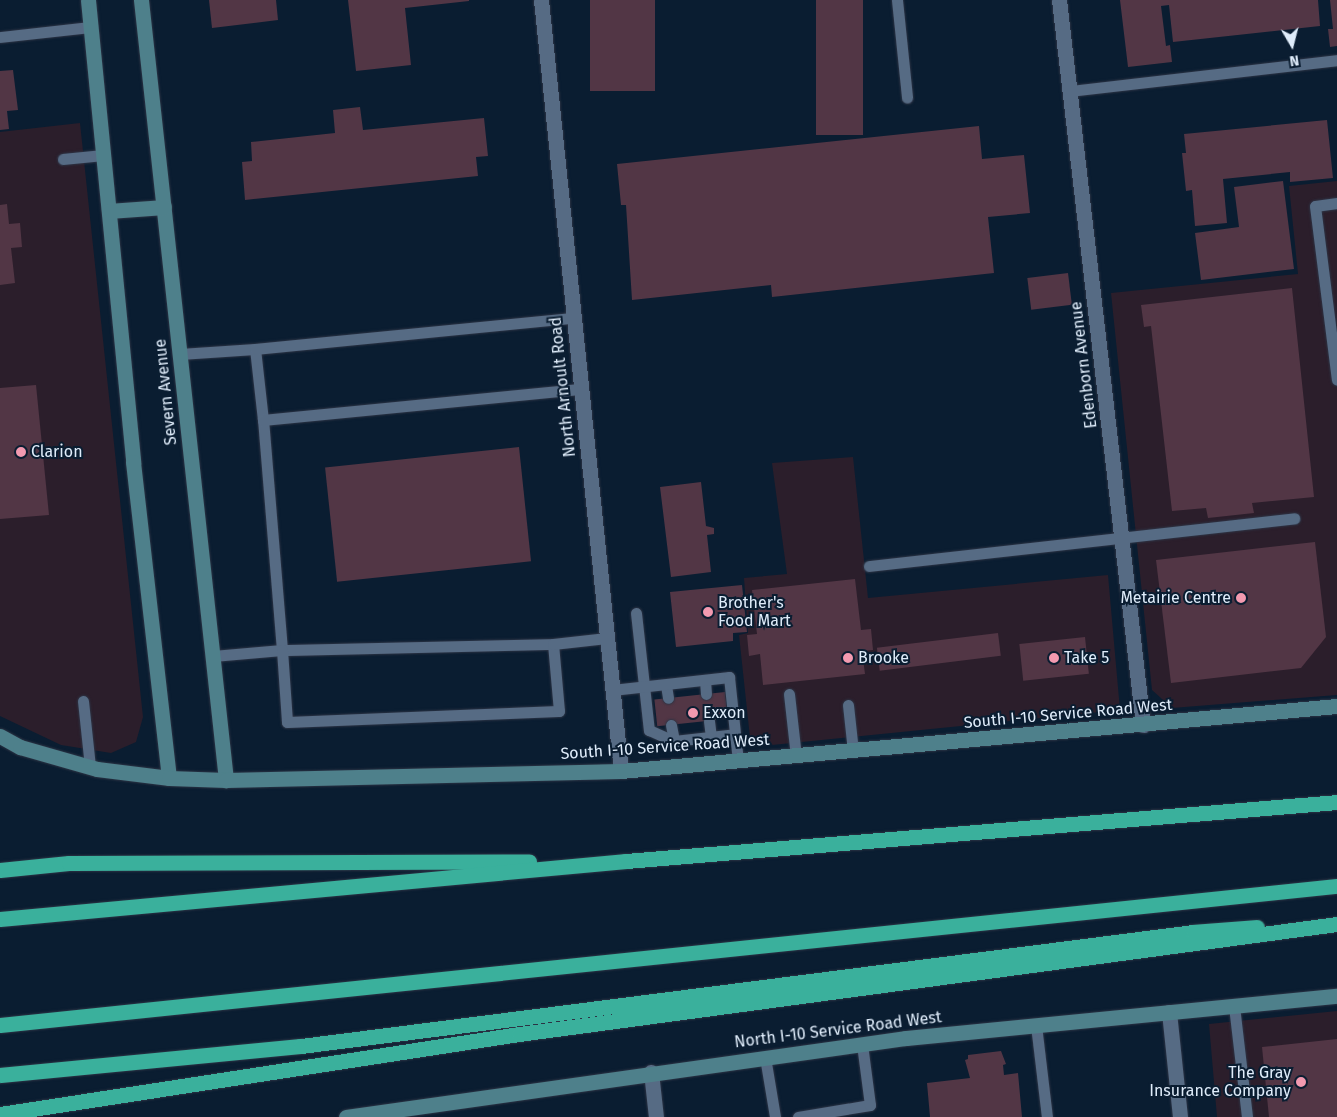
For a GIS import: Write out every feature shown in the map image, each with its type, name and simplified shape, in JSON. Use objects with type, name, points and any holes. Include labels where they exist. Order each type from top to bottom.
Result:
[{"type":"highway","points":[[0,920],[626,861],[1337,802]]},
{"type":"highway","points":[[0,870],[69,863],[626,861]]},
{"type":"highway","points":[[0,1025],[1337,886]]},
{"type":"highway","points":[[0,1075],[301,1046],[1193,932],[1337,920]]},
{"type":"highway","points":[[0,1114],[519,1034],[1337,924]]},
{"type":"street","points":[[88,0],[169,778]]},
{"type":"street","name":"Severn Avenue","points":[[141,0],[226,780]]},
{"type":"street","name":"North Arnoult Road","points":[[541,0],[621,771]]},
{"type":"street","name":"Edenborn Avenue","points":[[1060,0],[1143,725]]},
{"type":"street","points":[[109,212],[164,207]]},
{"type":"street","name":"South I-10 Service Road West","points":[[0,736],[20,747],[90,767],[169,778],[226,780],[621,771],[1337,706]]},
{"type":"street","name":"North I-10 Service Road West","points":[[346,1117],[651,1072],[862,1044],[1337,996]]},
{"type":"street","points":[[1169,1012],[1180,1117]]},
{"type":"street","points":[[651,1072],[656,1117]]},
{"type":"lane","points":[[896,0],[907,97]]},
{"type":"lane","points":[[0,38],[91,27]]},
{"type":"lane","points":[[1070,91],[1337,60]]},
{"type":"lane","points":[[63,159],[103,155]]},
{"type":"lane","points":[[1337,203],[1315,206],[1335,350],[1337,380]]},
{"type":"lane","points":[[1324,280],[1337,278]]},
{"type":"lane","points":[[180,354],[254,349],[574,318]]},
{"type":"lane","points":[[254,349],[263,420],[287,722],[559,711],[554,644]]},
{"type":"lane","points":[[263,420],[581,389]]},
{"type":"lane","points":[[870,566],[1294,518]]},
{"type":"lane","points":[[636,613],[649,730],[674,741],[735,734]]},
{"type":"lane","points":[[213,656],[282,650],[554,644],[607,638]]},
{"type":"lane","points":[[612,690],[729,677],[738,761]]},
{"type":"lane","points":[[705,680],[706,694]]},
{"type":"lane","points":[[666,685],[668,698]]},
{"type":"lane","points":[[789,694],[796,756]]},
{"type":"lane","points":[[83,701],[90,767]]},
{"type":"lane","points":[[848,705],[852,751]]},
{"type":"lane","points":[[709,721],[712,737]]},
{"type":"lane","points":[[672,725],[674,741]]},
{"type":"lane","points":[[1234,1006],[1247,1117]]},
{"type":"lane","points":[[1036,1025],[1047,1117]]},
{"type":"lane","points":[[798,1117],[870,1105],[862,1044]]},
{"type":"lane","points":[[765,1056],[775,1117]]},
{"type":"shaded area","points":[[80,123],[143,717],[136,742],[111,753],[61,745],[0,716],[0,132]]},
{"type":"shaded area","points":[[1337,181],[1337,695],[1172,708],[1152,690],[1111,293],[1298,274],[1289,186]]},
{"type":"shaded area","points":[[853,457],[868,598],[1108,575],[1120,710],[751,747],[739,635],[748,633],[744,578],[787,574],[772,463]]},
{"type":"shaded area","points":[[1337,1011],[1337,1117],[1217,1117],[1209,1024]]},
{"type":"building","points":[[209,0],[276,0],[278,20],[212,28]]},
{"type":"building","points":[[348,0],[469,1],[405,8],[411,65],[356,71]]},
{"type":"building","points":[[590,0],[655,0],[655,91],[590,91]]},
{"type":"building","points":[[816,0],[863,0],[863,135],[816,135]]},
{"type":"building","points":[[1120,0],[1318,0],[1320,26],[1173,42],[1169,5],[1161,6],[1166,46],[1170,45],[1172,62],[1128,67]]},
{"type":"building","points":[[1330,0],[1337,0],[1337,46],[1330,47],[1328,29],[1333,29]]},
{"type":"building","points":[[13,70],[18,110],[7,111],[9,129],[0,130],[0,71]]},
{"type":"building","points":[[360,107],[363,130],[484,118],[488,156],[476,157],[478,176],[245,200],[242,162],[252,161],[251,142],[335,133],[333,110]]},
{"type":"building","points":[[1327,120],[1333,178],[1290,182],[1290,172],[1223,179],[1227,223],[1195,226],[1192,190],[1186,191],[1182,153],[1186,153],[1184,134]]},
{"type":"building","points":[[979,126],[982,159],[1024,155],[1030,213],[988,217],[994,273],[772,297],[771,285],[632,300],[626,205],[621,205],[617,164]]},
{"type":"building","points":[[1283,181],[1294,269],[1201,280],[1195,233],[1239,227],[1234,187]]},
{"type":"building","points":[[7,204],[9,224],[20,223],[22,247],[11,248],[15,283],[0,285],[0,205]]},
{"type":"building","points":[[1068,273],[1072,305],[1031,310],[1027,278]]},
{"type":"building","points":[[1292,288],[1314,497],[1252,503],[1254,513],[1208,518],[1206,508],[1172,511],[1151,326],[1144,327],[1141,305]]},
{"type":"building","name":"Clarion","points":[[36,385],[49,515],[0,519],[0,388]]},
{"type":"building","points":[[519,447],[531,561],[337,582],[325,467]]},
{"type":"building","points":[[701,482],[706,526],[714,528],[714,534],[707,535],[711,572],[671,577],[660,487]]},
{"type":"building","name":"Metairie Centre","points":[[1315,542],[1326,637],[1301,668],[1171,683],[1156,560]]},
{"type":"building","points":[[855,579],[861,630],[871,629],[873,650],[862,651],[865,674],[763,685],[760,654],[749,656],[747,635],[757,634],[752,590]]},
{"type":"building","name":"Brother's Food Mart","points":[[742,585],[747,632],[733,633],[733,641],[676,647],[670,592]]},
{"type":"building","points":[[998,633],[1001,656],[880,671],[877,648]]},
{"type":"building","name":"Take 5","points":[[1085,637],[1089,674],[1023,681],[1019,644]]},
{"type":"building","points":[[725,692],[728,719],[657,726],[654,699]]},
{"type":"building","name":"The Gray Insurance Company","points":[[1337,1039],[1337,1117],[1269,1117],[1262,1047]]},
{"type":"building","points":[[1001,1051],[1006,1064],[1003,1065],[1004,1075],[1018,1073],[1022,1117],[930,1117],[927,1083],[970,1078],[965,1060],[968,1059],[968,1055]]},
{"type":"place","name":"Clarion","points":[[21,452]]},
{"type":"place","name":"Metairie Centre","points":[[1241,598]]},
{"type":"place","name":"Brother's Food Mart","points":[[708,612]]},
{"type":"place","name":"Brooke","points":[[848,658]]},
{"type":"place","name":"Take 5","points":[[1054,658]]},
{"type":"place","name":"Exxon","points":[[693,713]]},
{"type":"place","name":"The Gray Insurance Company","points":[[1301,1082]]}]
